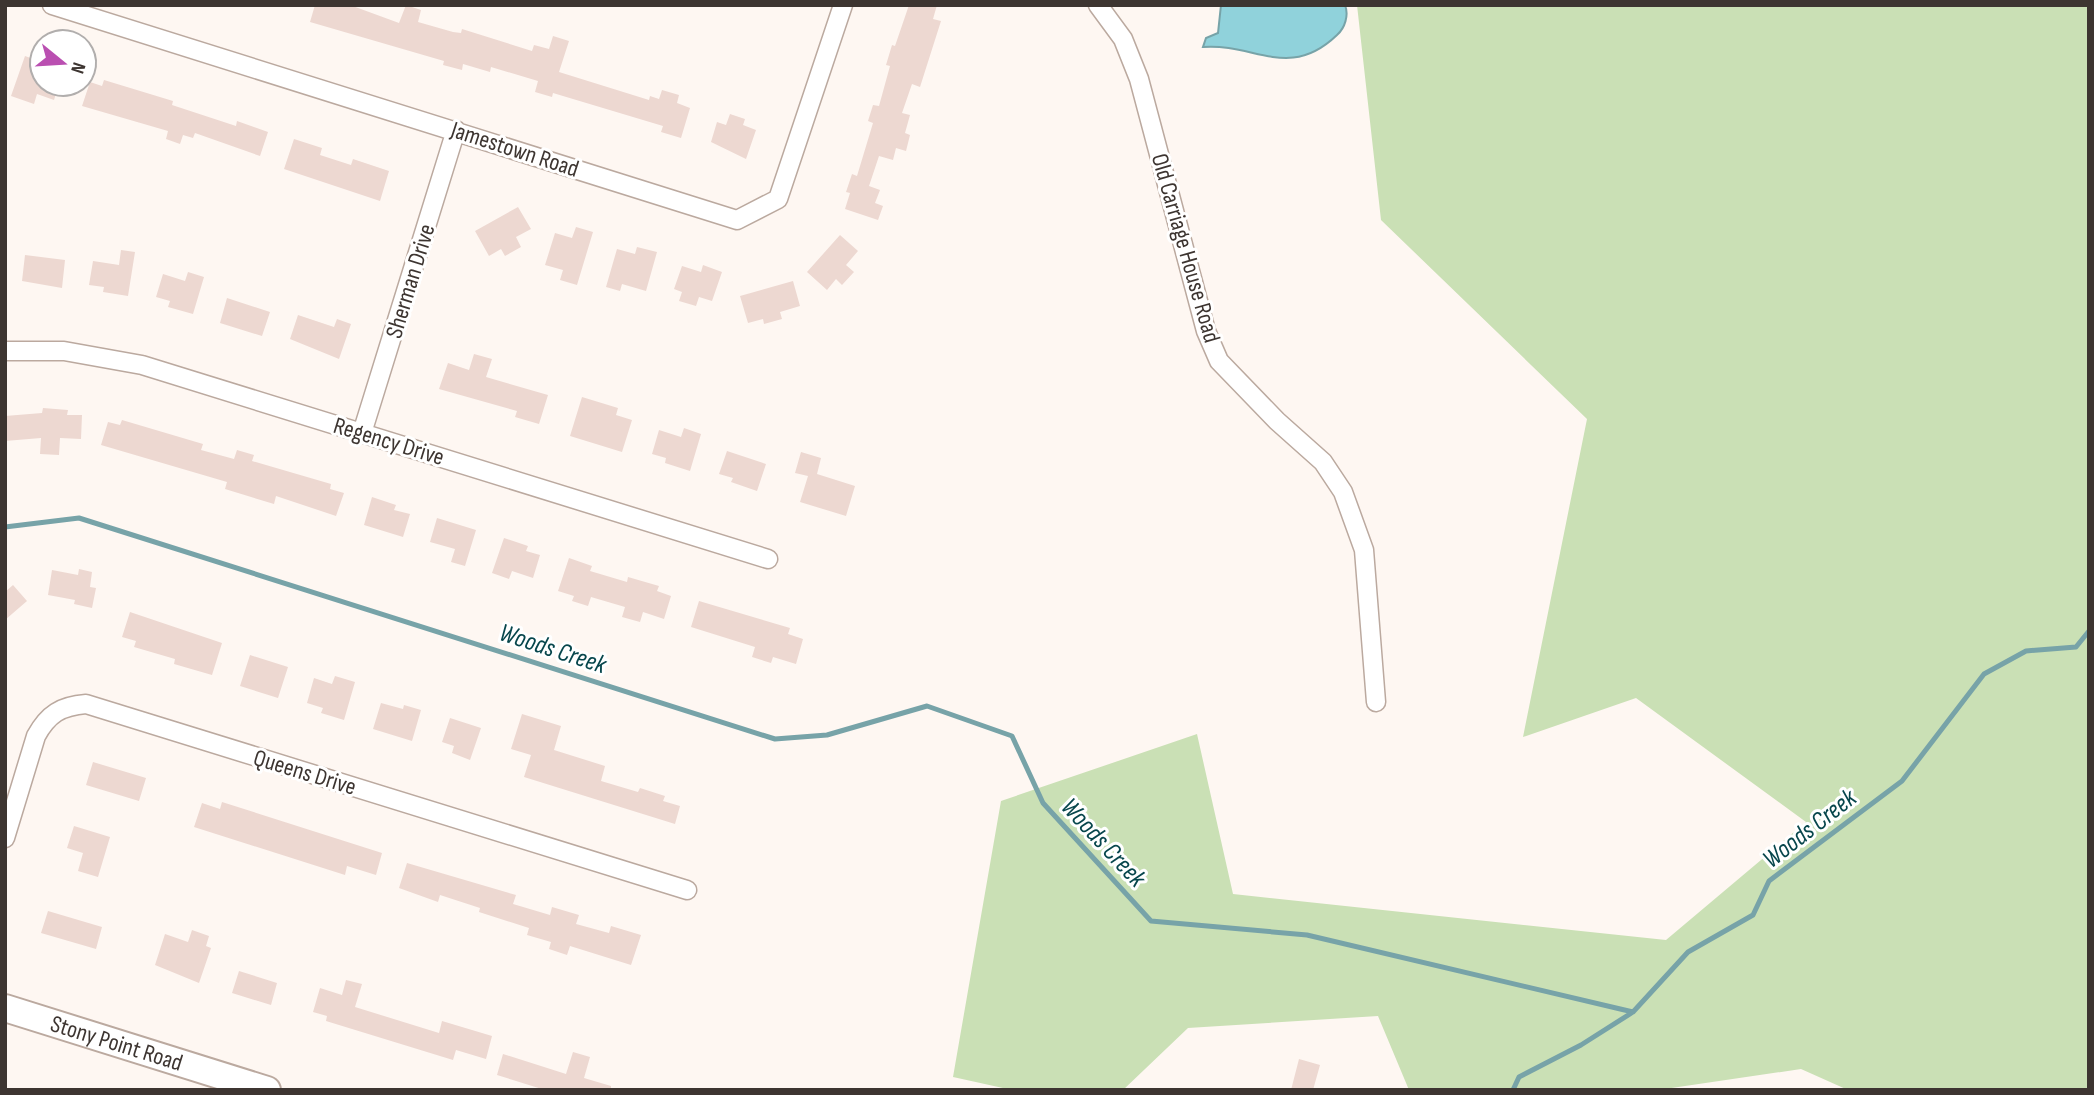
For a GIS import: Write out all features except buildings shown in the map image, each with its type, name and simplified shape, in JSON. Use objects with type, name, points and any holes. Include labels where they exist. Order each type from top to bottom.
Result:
[{"type":"street","name":"Jamestown Road","points":[[52,5],[737,220],[778,199],[843,5]]},
{"type":"street","name":"Old Carriage House Road","points":[[1098,5],[1123,38],[1139,79],[1206,331],[1219,361],[1277,421],[1323,462],[1343,492],[1355,518],[1364,550],[1376,702]]},
{"type":"street","name":"Sherman Drive","points":[[362,433],[456,130]]},
{"type":"street","name":"Regency Drive","points":[[5,351],[64,351],[117,359],[768,559]]},
{"type":"street","name":"Queens Drive","points":[[5,838],[36,736],[44,722],[55,712],[70,705],[86,704],[687,890]]},
{"type":"street","name":"Stony Point Road","points":[[5,1007],[267,1090]]},
{"type":"green space","points":[[1357,5],[2089,5],[2089,1090],[1848,1090],[1801,1069],[1658,1090],[1409,1090],[1378,1016],[1188,1028],[1123,1090],[1012,1090],[953,1077],[1001,801],[1197,734],[1233,894],[1666,940],[1806,822],[1636,698],[1523,737],[1587,419],[1381,220]]},
{"type":"water","points":[[1221,5],[1345,5],[1346,17],[1340,32],[1320,49],[1303,56],[1272,57],[1222,47],[1203,47],[1206,38],[1218,33]]},
{"type":"waterway","name":"Woods Creek","points":[[5,527],[79,518],[775,739],[827,735],[927,706],[1012,736],[1043,803],[1151,921],[1307,935],[1633,1012]]},
{"type":"waterway","name":"Woods Creek","points":[[1513,1090],[1519,1077],[1581,1045],[1633,1012],[1688,952],[1753,915],[1769,881],[1902,781],[1984,674],[2026,651],[2076,647],[2089,631]]}]
